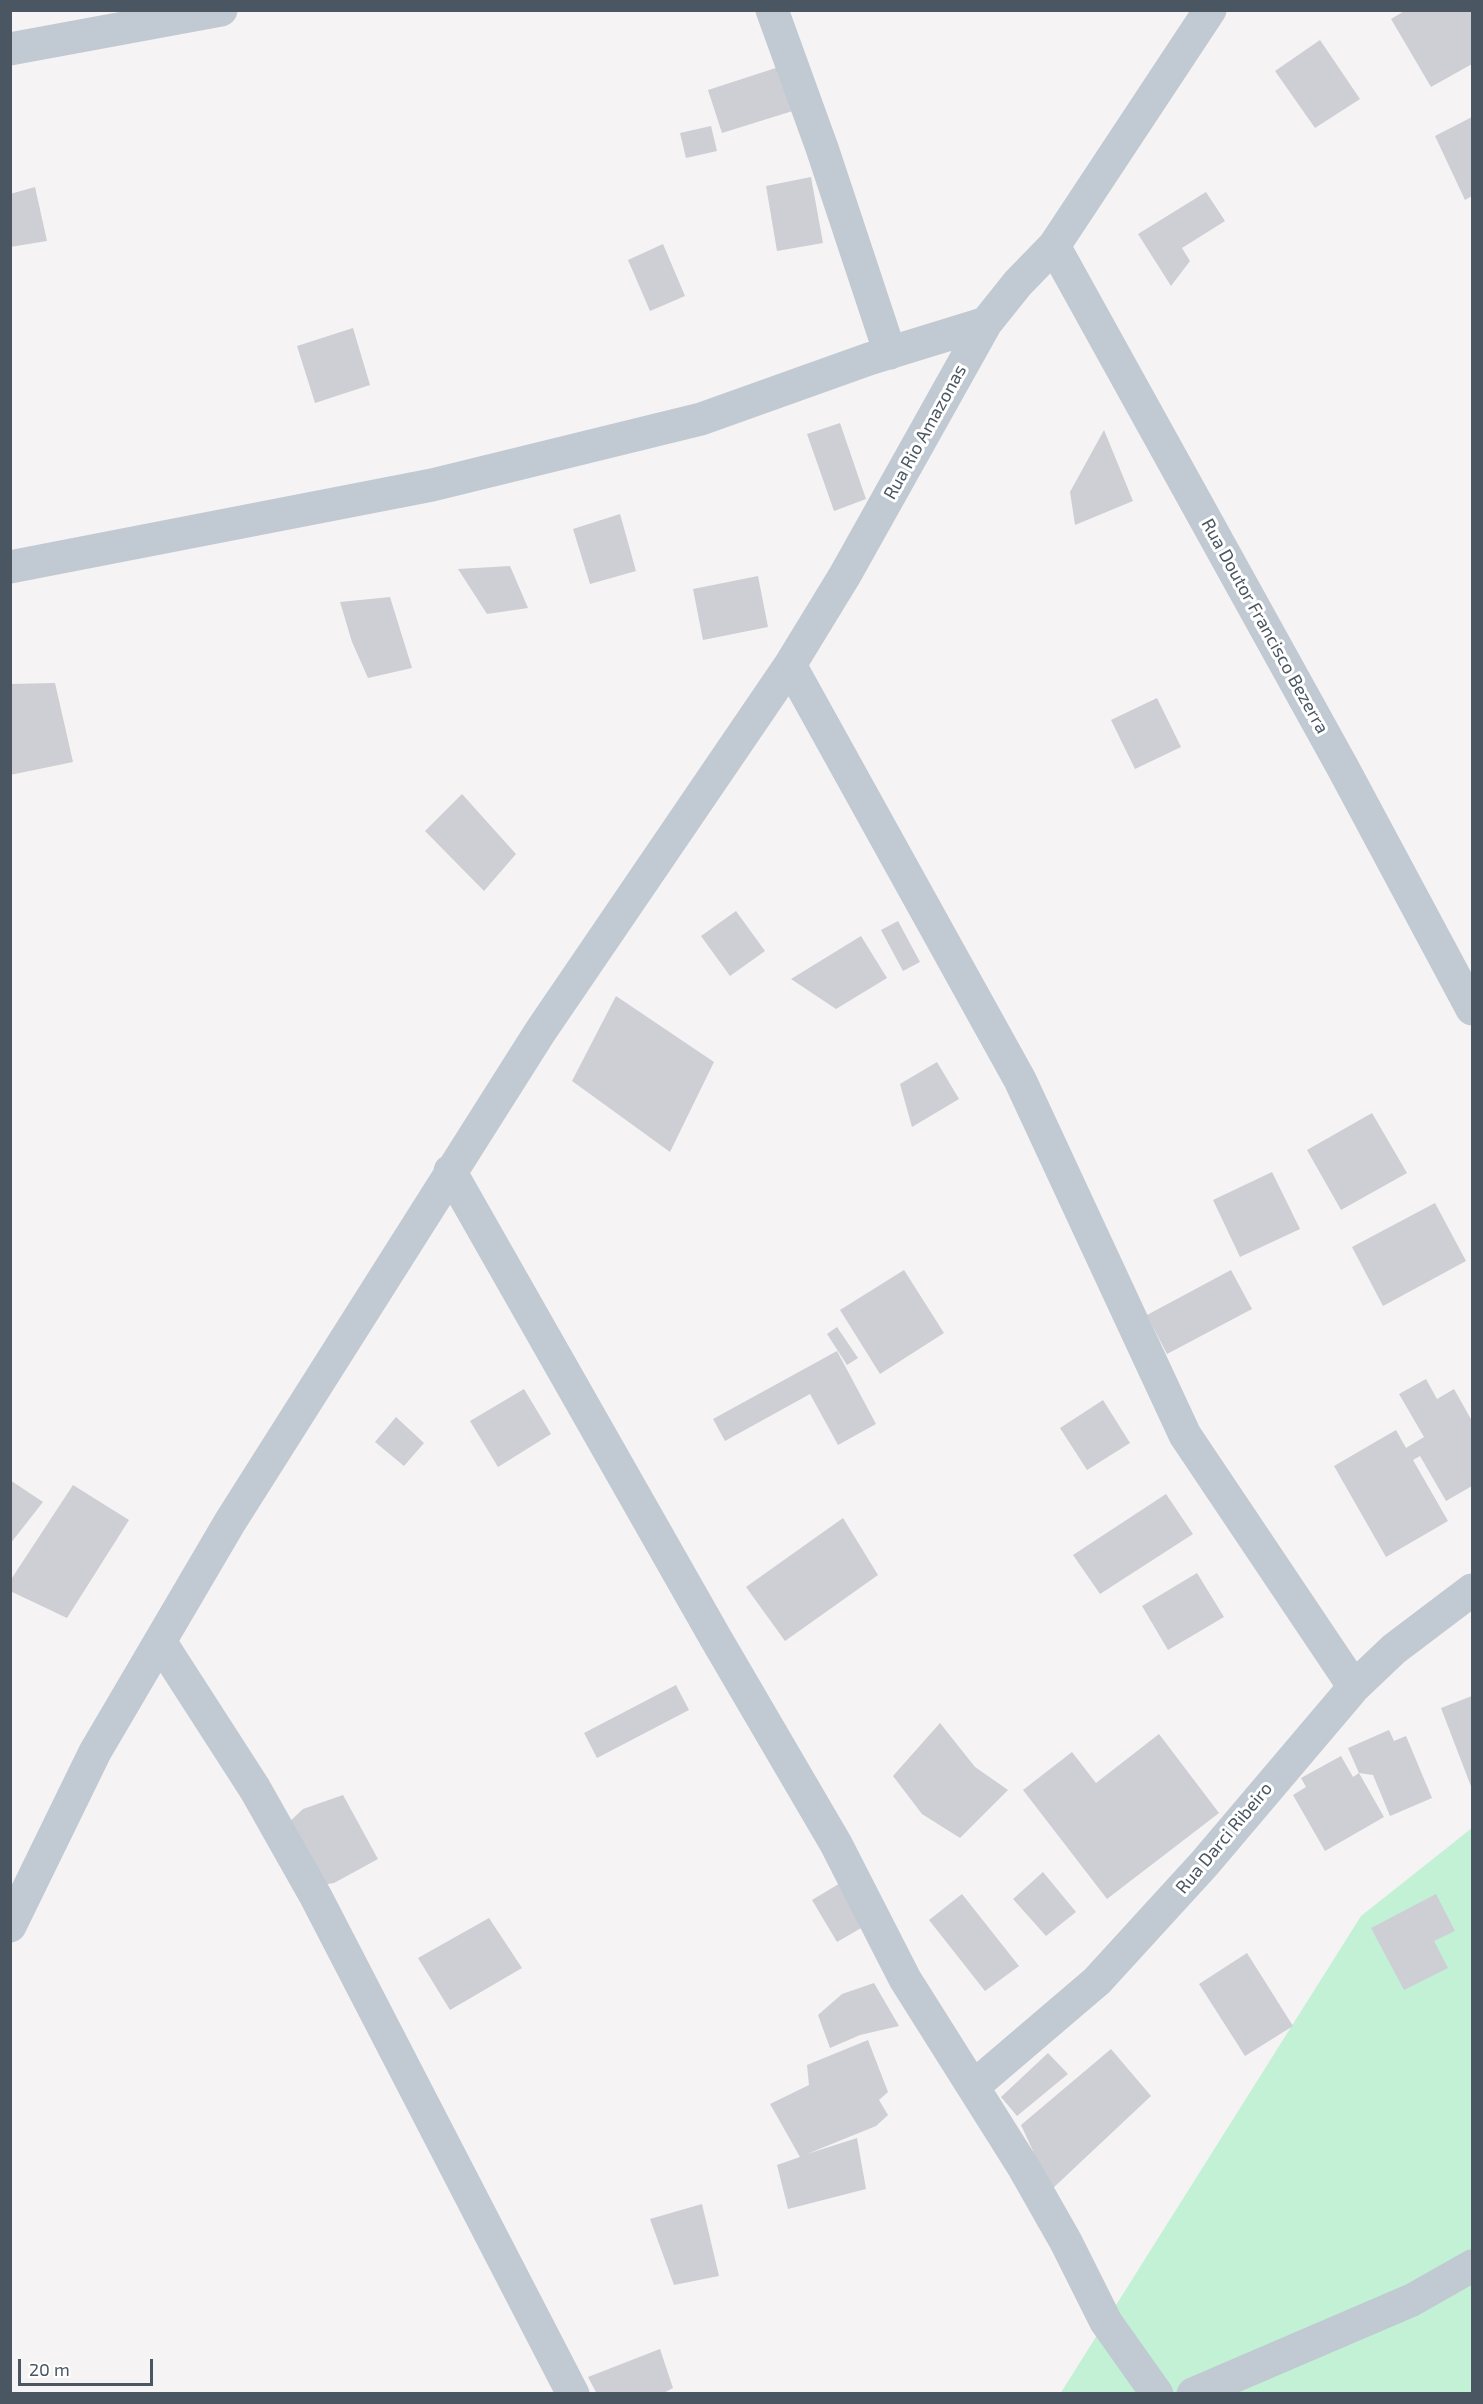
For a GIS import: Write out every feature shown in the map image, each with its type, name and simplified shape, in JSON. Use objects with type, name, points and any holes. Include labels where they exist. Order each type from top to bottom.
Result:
[{"type":"street","points":[[10,49],[221,10]]},
{"type":"street","points":[[771,10],[822,148],[891,353]]},
{"type":"street","name":"Rua Rio Amazonas","points":[[10,1926],[95,1752],[230,1522],[540,1032],[790,665],[845,575],[987,322],[1018,283],[1054,246],[1210,10]]},
{"type":"street","name":"Rua Doutor Francisco Bezerra","points":[[1054,246],[1343,768],[1473,1009]]},
{"type":"street","points":[[10,567],[443,482],[701,419],[987,322]]},
{"type":"street","points":[[790,665],[1020,1080],[1185,1435],[1354,1687]]},
{"type":"street","points":[[450,1172],[709,1627],[836,1844],[905,1979],[974,2086],[1066,2242],[1106,2322],[1147,2389]]},
{"type":"street","name":"Rua Darci Ribeiro","points":[[974,2086],[1097,1981],[1204,1864],[1354,1687],[1394,1649],[1473,1590]]},
{"type":"street","points":[[160,1643],[255,1789],[316,1897],[573,2394]]},
{"type":"street","points":[[1193,2394],[1412,2300],[1473,2266]]},
{"type":"green space","points":[[1472,1828],[1472,2393],[1060,2394],[1361,1916]]},
{"type":"building","points":[[1406,10],[1472,10],[1472,64],[1431,87],[1391,19]]},
{"type":"building","points":[[1320,40],[1360,99],[1315,128],[1275,71]]},
{"type":"building","points":[[785,65],[799,109],[722,133],[708,90]]},
{"type":"building","points":[[1472,117],[1472,196],[1465,200],[1435,136]]},
{"type":"building","points":[[711,126],[717,151],[686,158],[680,133]]},
{"type":"building","points":[[811,177],[823,243],[777,251],[766,186]]},
{"type":"building","points":[[35,187],[47,241],[10,247],[10,194]]},
{"type":"building","points":[[1206,192],[1225,221],[1182,248],[1190,261],[1171,286],[1138,234]]},
{"type":"building","points":[[663,244],[685,296],[650,311],[628,260]]},
{"type":"building","points":[[353,328],[370,385],[315,403],[297,346]]},
{"type":"building","points":[[840,423],[866,499],[834,511],[807,434]]},
{"type":"building","points":[[1104,430],[1133,501],[1075,525],[1070,492]]},
{"type":"building","points":[[620,514],[636,571],[590,584],[573,529]]},
{"type":"building","points":[[510,566],[528,608],[487,614],[458,569]]},
{"type":"building","points":[[758,576],[768,627],[703,640],[693,589]]},
{"type":"building","points":[[390,597],[412,668],[368,678],[352,642],[340,602]]},
{"type":"building","points":[[55,683],[73,762],[10,775],[10,684]]},
{"type":"building","points":[[1157,698],[1181,747],[1135,769],[1111,720]]},
{"type":"building","points":[[462,794],[516,854],[484,891],[425,831]]},
{"type":"building","points":[[736,911],[765,951],[730,976],[701,936]]},
{"type":"building","points":[[898,921],[920,962],[903,971],[881,930]]},
{"type":"building","points":[[861,936],[887,978],[836,1009],[791,979]]},
{"type":"building","points":[[616,996],[714,1062],[670,1152],[572,1081]]},
{"type":"building","points":[[937,1062],[959,1099],[912,1127],[900,1084]]},
{"type":"building","points":[[1372,1113],[1407,1173],[1341,1210],[1307,1150]]},
{"type":"building","points":[[1272,1172],[1300,1229],[1240,1257],[1213,1200]]},
{"type":"building","points":[[1435,1203],[1466,1261],[1383,1306],[1352,1247]]},
{"type":"building","points":[[904,1270],[944,1333],[880,1374],[840,1310]]},
{"type":"building","points":[[1231,1270],[1252,1309],[1167,1354],[1147,1315]]},
{"type":"building","points":[[837,1327],[858,1358],[847,1365],[827,1334]]},
{"type":"building","points":[[837,1351],[876,1424],[838,1445],[810,1394],[725,1441],[713,1419]]},
{"type":"building","points":[[1426,1379],[1437,1399],[1454,1389],[1472,1421],[1472,1486],[1446,1501],[1420,1456],[1413,1460],[1448,1521],[1386,1557],[1334,1466],[1396,1430],[1406,1448],[1424,1437],[1399,1394]]},
{"type":"building","points":[[524,1389],[551,1434],[498,1467],[470,1421]]},
{"type":"building","points":[[1103,1400],[1130,1443],[1087,1470],[1060,1428]]},
{"type":"building","points":[[396,1417],[424,1443],[404,1466],[375,1442]]},
{"type":"building","points":[[10,1480],[43,1502],[10,1544]]},
{"type":"building","points":[[73,1485],[129,1520],[67,1618],[10,1591],[10,1581]]},
{"type":"building","points":[[1166,1494],[1193,1534],[1100,1594],[1073,1555]]},
{"type":"building","points":[[843,1518],[878,1575],[785,1641],[746,1587]]},
{"type":"building","points":[[1197,1573],[1224,1617],[1168,1650],[1142,1606]]},
{"type":"building","points":[[676,1685],[689,1710],[597,1758],[584,1733]]},
{"type":"building","points":[[1472,1696],[1472,1789],[1441,1708]]},
{"type":"building","points":[[940,1723],[975,1767],[1008,1790],[960,1838],[922,1814],[893,1776]]},
{"type":"building","points":[[1389,1730],[1394,1741],[1406,1736],[1432,1798],[1390,1816],[1373,1775],[1359,1773],[1348,1748]]},
{"type":"building","points":[[1159,1734],[1219,1813],[1107,1899],[1023,1790],[1072,1752],[1096,1783]]},
{"type":"building","points":[[1341,1756],[1353,1777],[1359,1773],[1384,1817],[1325,1851],[1293,1795],[1306,1787],[1301,1778]]},
{"type":"building","points":[[343,1795],[378,1859],[334,1883],[316,1886],[284,1827],[303,1809]]},
{"type":"building","points":[[1043,1872],[1076,1912],[1046,1936],[1013,1899]]},
{"type":"building","points":[[842,1882],[868,1924],[837,1942],[812,1900]]},
{"type":"building","points":[[962,1894],[1019,1966],[985,1991],[929,1920]]},
{"type":"building","points":[[1436,1894],[1455,1931],[1434,1941],[1448,1968],[1404,1990],[1371,1928]]},
{"type":"building","points":[[489,1918],[522,1968],[450,2010],[418,1958]]},
{"type":"building","points":[[1247,1953],[1293,2026],[1245,2056],[1199,1984]]},
{"type":"building","points":[[874,1983],[899,2026],[860,2035],[830,2048],[818,2015],[842,1994]]},
{"type":"building","points":[[868,2040],[888,2092],[879,2100],[888,2115],[876,2126],[807,2154],[857,2138],[866,2189],[788,2209],[777,2165],[800,2157],[770,2104],[809,2085],[807,2065]]},
{"type":"building","points":[[1111,2049],[1151,2096],[1051,2190],[1021,2125]]},
{"type":"building","points":[[1048,2053],[1068,2074],[1017,2116],[1001,2097]]},
{"type":"building","points":[[702,2204],[719,2276],[674,2285],[650,2219]]},
{"type":"building","points":[[660,2349],[673,2388],[662,2394],[597,2394],[588,2377]]}]
